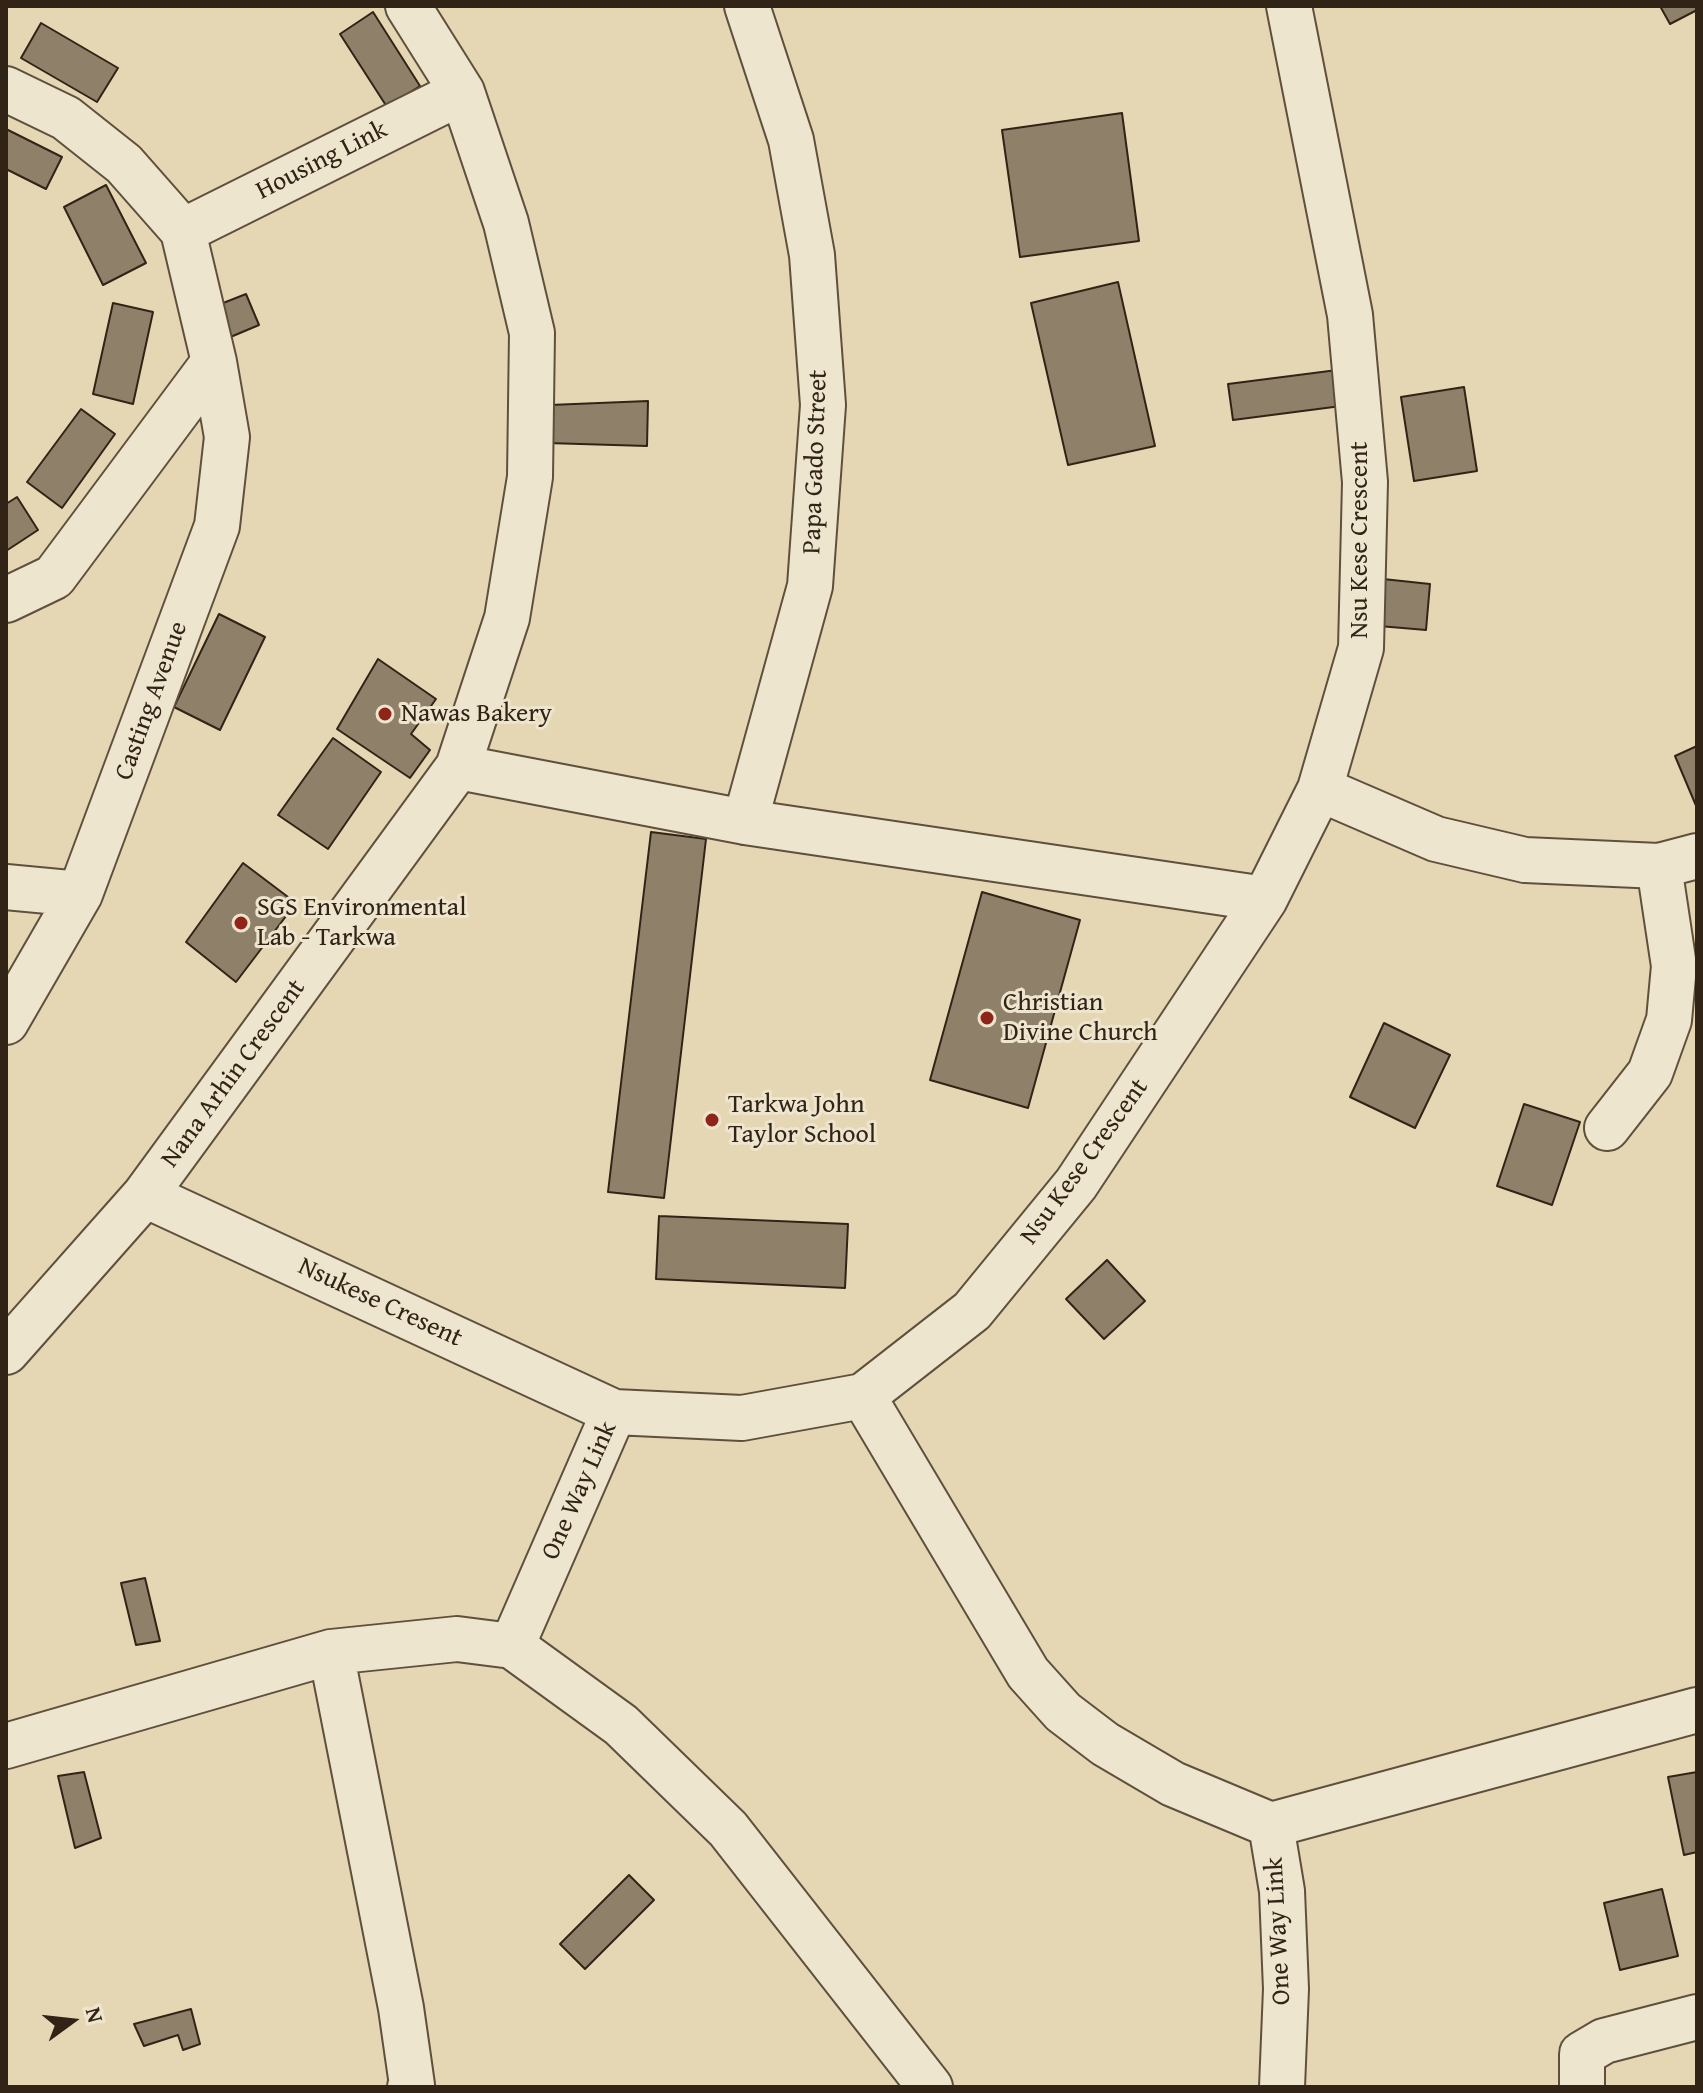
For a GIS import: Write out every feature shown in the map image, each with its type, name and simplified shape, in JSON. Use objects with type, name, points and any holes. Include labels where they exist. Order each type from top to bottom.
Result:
[{"type":"street","name":"Nana Arhin Crescent","points":[[6,1352],[145,1195],[458,767],[507,618],[530,477],[532,333],[506,223],[462,92],[408,6]]},
{"type":"street","name":"Papa Gado Street","points":[[745,822],[810,586],[823,405],[812,255],[791,140],[747,6]]},
{"type":"street","name":"Nsu Kese Crescent","points":[[863,1396],[972,1311],[1076,1184],[1265,899],[1320,789],[1361,648],[1365,482],[1350,315],[1289,6]]},
{"type":"street","points":[[6,89],[66,118],[124,164],[183,231]]},
{"type":"street","name":"Housing Link","points":[[183,231],[462,92]]},
{"type":"street","name":"Casting Avenue","points":[[6,1022],[80,894],[217,526],[227,437],[214,362],[183,231]]},
{"type":"street","points":[[6,600],[54,577],[214,362]]},
{"type":"street","points":[[458,767],[745,822],[1265,899]]},
{"type":"street","points":[[1320,789],[1436,839],[1525,860],[1678,861],[1669,1020],[1650,1073],[1607,1128]]},
{"type":"street","points":[[6,887],[80,894]]},
{"type":"street","name":"Nsukese Cresent","points":[[145,1195],[614,1412]]},
{"type":"street","name":"One Way Link","points":[[512,1646],[614,1412],[742,1418],[863,1396],[1028,1673],[1063,1712],[1105,1744],[1173,1784],[1271,1825],[1282,1891],[1286,1989],[1282,2087]]},
{"type":"street","points":[[6,1746],[331,1652],[457,1639],[512,1646],[621,1725],[728,1829],[930,2087]]},
{"type":"street","points":[[331,1652],[401,2008],[412,2086]]},
{"type":"street","points":[[1271,1825],[1697,1710]]},
{"type":"street","points":[[1582,2087],[1582,2054],[1604,2041],[1697,2017]]},
{"type":"building","points":[[1660,6],[1697,6],[1697,10],[1670,24]]},
{"type":"building","points":[[373,12],[420,86],[387,107],[340,34]]},
{"type":"building","points":[[41,23],[118,68],[97,102],[21,58]]},
{"type":"building","points":[[1122,113],[1139,241],[1020,257],[1002,130]]},
{"type":"building","points":[[6,129],[62,157],[46,189],[6,169]]},
{"type":"building","points":[[106,185],[146,263],[103,285],[64,207]]},
{"type":"building","points":[[1118,282],[1155,446],[1068,465],[1031,303]]},
{"type":"building","points":[[246,294],[259,325],[221,341],[208,309]]},
{"type":"building","points":[[113,303],[153,312],[133,404],[93,394]]},
{"type":"building","points":[[1345,369],[1349,405],[1233,420],[1228,384]]},
{"type":"building","points":[[1464,387],[1477,471],[1414,481],[1401,397]]},
{"type":"building","points":[[648,401],[647,446],[547,443],[550,405]]},
{"type":"building","points":[[81,409],[115,434],[62,508],[27,482]]},
{"type":"building","points":[[17,497],[38,530],[6,551],[6,504]]},
{"type":"building","points":[[1383,579],[1430,584],[1426,630],[1379,626]]},
{"type":"building","points":[[219,614],[265,637],[220,730],[174,707]]},
{"type":"building","name":"Nawas Bakery","points":[[378,659],[436,699],[411,734],[430,750],[410,778],[337,729]]},
{"type":"building","points":[[333,738],[381,772],[328,849],[278,815]]},
{"type":"building","points":[[1697,746],[1697,808],[1675,756]]},
{"type":"building","points":[[651,832],[706,839],[664,1198],[608,1192]]},
{"type":"building","name":"SGS Environmental Lab - Tarkwa","points":[[243,863],[296,903],[236,982],[186,942]]},
{"type":"building","points":[[982,892],[1080,920],[1028,1108],[930,1080]]},
{"type":"building","points":[[1384,1023],[1450,1055],[1415,1128],[1350,1097]]},
{"type":"building","points":[[1524,1104],[1580,1122],[1552,1205],[1497,1186]]},
{"type":"building","points":[[659,1216],[848,1224],[845,1288],[656,1279]]},
{"type":"building","points":[[1107,1260],[1145,1301],[1104,1339],[1066,1299]]},
{"type":"building","points":[[145,1578],[160,1641],[136,1645],[121,1583]]},
{"type":"building","points":[[84,1772],[101,1838],[75,1848],[58,1776]]},
{"type":"building","points":[[1697,1772],[1697,1852],[1684,1855],[1668,1777]]},
{"type":"building","points":[[629,1875],[654,1900],[585,1969],[560,1944]]},
{"type":"building","points":[[1662,1889],[1678,1956],[1620,1970],[1604,1903]]},
{"type":"building","points":[[191,2009],[200,2044],[183,2050],[178,2035],[144,2046],[134,2024]]},
{"type":"place","name":"Nawas Bakery","points":[[385,714]]},
{"type":"place","name":"SGS Environmental Lab - Tarkwa","points":[[241,923]]},
{"type":"place","name":"Christian Divine Church","points":[[987,1018]]},
{"type":"place","name":"Tarkwa John Taylor School","points":[[712,1120]]}]
